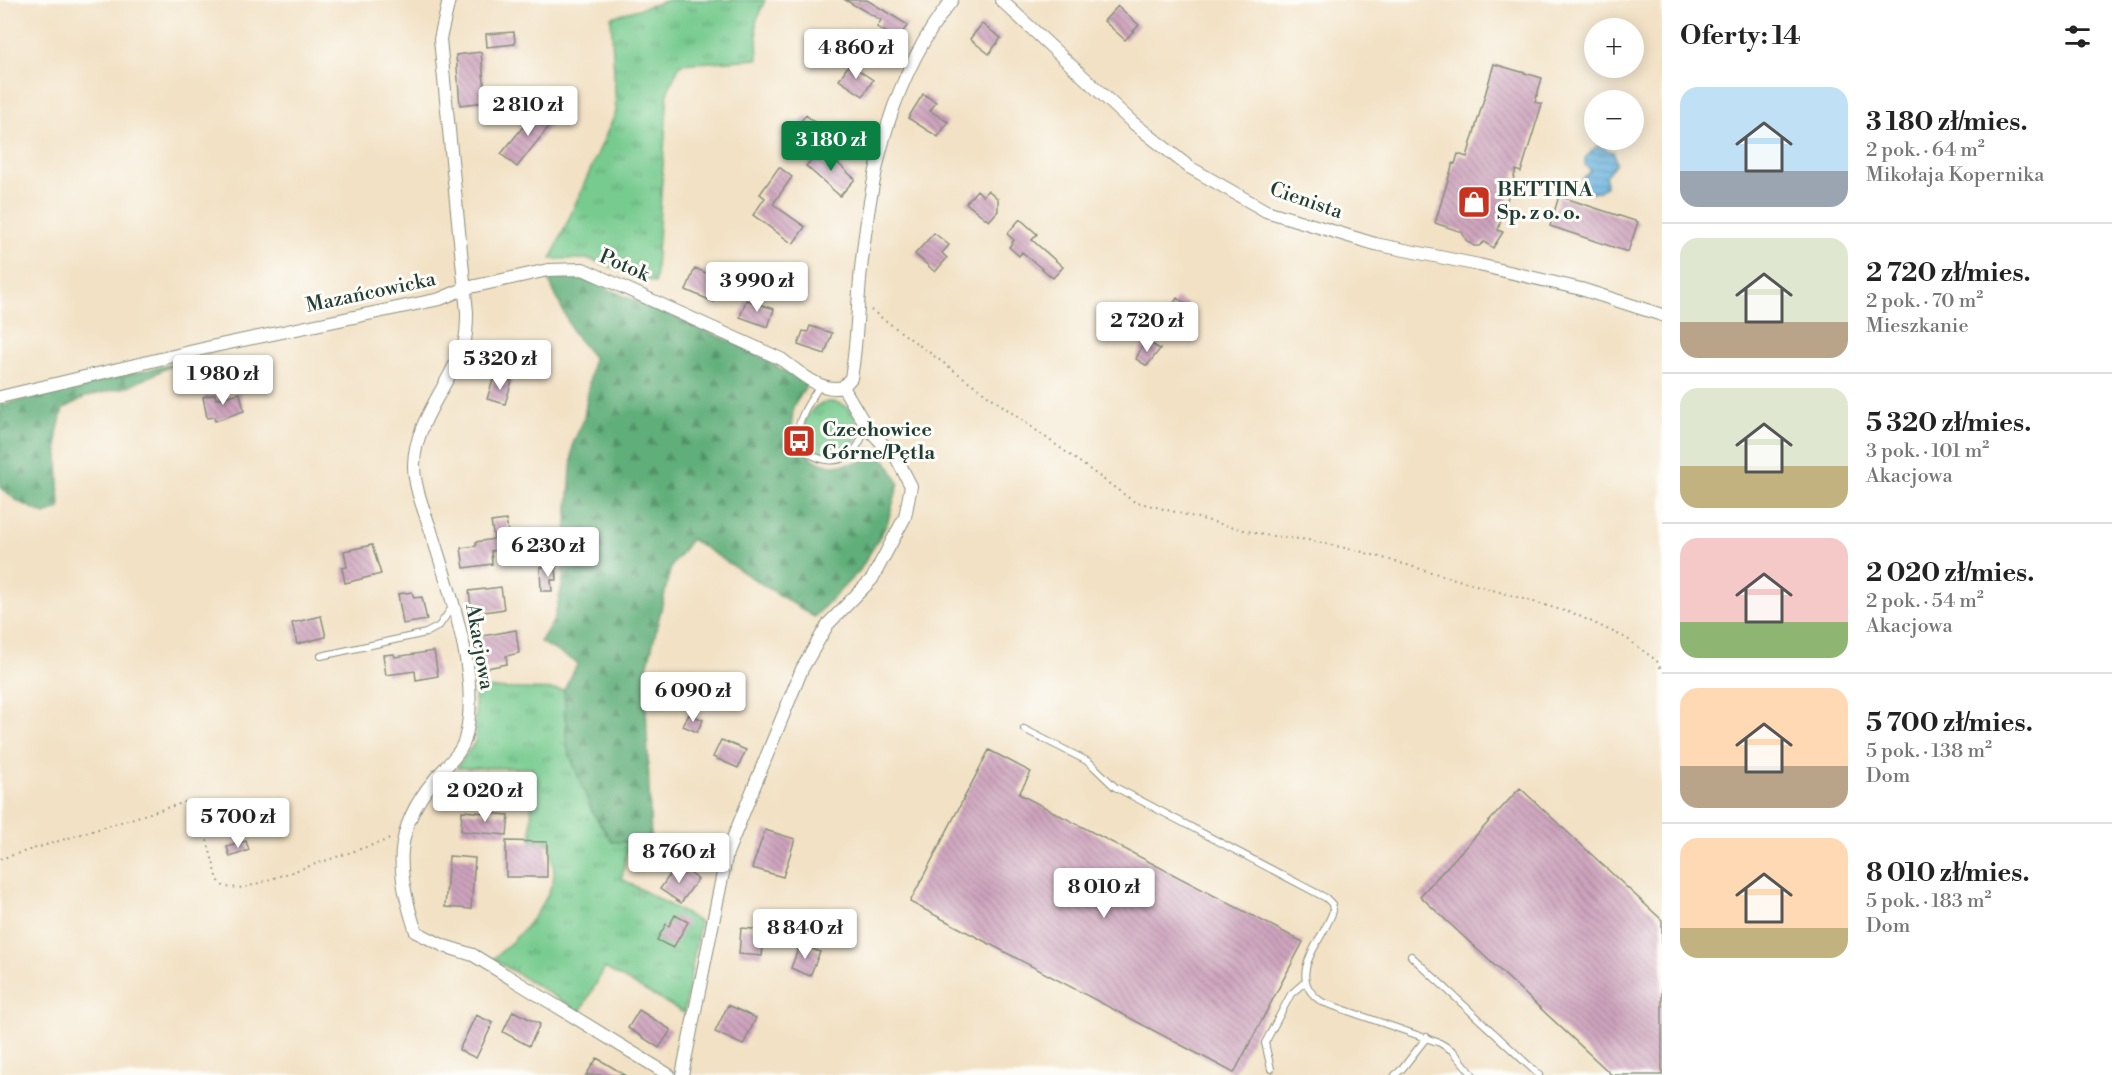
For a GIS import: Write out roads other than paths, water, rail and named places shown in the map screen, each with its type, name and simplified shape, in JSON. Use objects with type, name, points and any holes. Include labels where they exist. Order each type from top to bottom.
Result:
[{"type":"street","name":"Mazańcowicka","points":[[0,397],[215,346],[440,299],[466,288],[440,39],[449,0]]},
{"type":"street","points":[[820,385],[829,389],[843,387],[851,378],[875,163],[888,118],[905,75],[937,18],[952,0]]},
{"type":"street","name":"Cienista","points":[[1001,0],[1132,122],[1190,167],[1266,211],[1375,244],[1569,287],[1662,315]]},
{"type":"street","name":"Potok","points":[[466,288],[548,270],[583,270],[617,282],[781,359],[820,385]]},
{"type":"street","name":"Akacjowa","points":[[466,288],[468,312],[464,343],[423,428],[414,463],[416,483],[464,649],[470,699],[465,741],[414,808],[402,840],[403,893],[416,932],[444,946],[473,955],[669,1075]]},
{"type":"street","points":[[682,1075],[727,853],[802,669],[828,624],[872,579],[905,517],[911,486],[897,459],[866,426],[843,387]]},
{"type":"lane","points":[[820,385],[802,414],[798,432],[799,441],[811,456],[824,460],[845,457],[858,446],[866,426]]},
{"type":"lane","points":[[321,656],[426,633],[439,626],[453,606]]},
{"type":"lane","points":[[1024,729],[1089,762],[1114,787],[1326,898],[1332,904],[1333,911],[1305,968],[1305,982],[1309,994],[1322,1002],[1427,1037],[1453,1051],[1473,1075]]},
{"type":"lane","points":[[1411,956],[1539,1075]]},
{"type":"lane","points":[[1271,1069],[1265,1042],[1291,994],[1305,982]]},
{"type":"lane","points":[[1395,1075],[1402,1070],[1427,1037]]},
{"type":"water","points":[[1593,150],[1614,152],[1616,163],[1606,176],[1606,186],[1599,191],[1585,191],[1582,179],[1591,171],[1585,165],[1585,158]]},
{"type":"place","name":"BETTINA Sp. z o. o.","points":[[1474,202]]},
{"type":"place","name":"Czechowice Górne/Pętla","points":[[799,441]]}]
